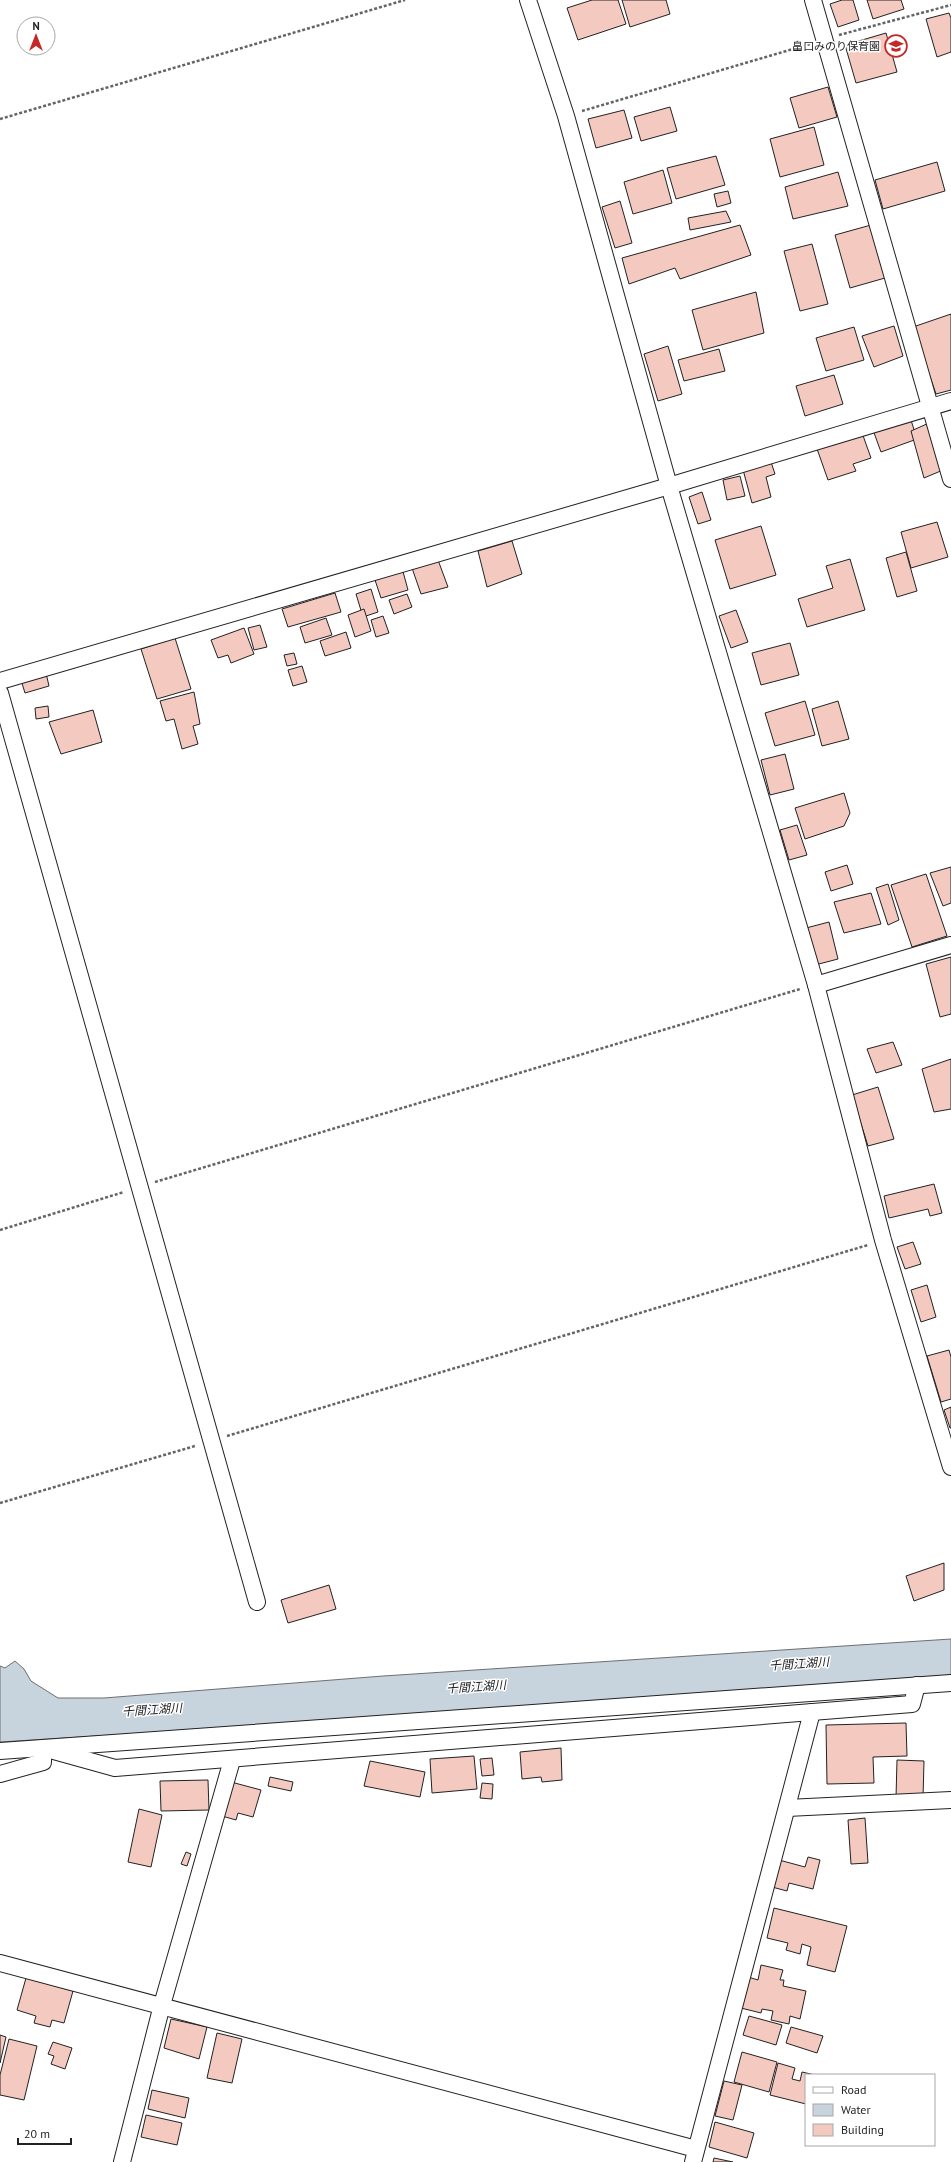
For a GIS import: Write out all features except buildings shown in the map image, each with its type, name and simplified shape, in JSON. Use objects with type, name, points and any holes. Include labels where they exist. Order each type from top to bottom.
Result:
[{"type":"street","points":[[528,0],[566,116],[669,486],[816,985],[883,1240],[951,1467]]},
{"type":"street","points":[[813,0],[951,479]]},
{"type":"street","points":[[0,681],[669,486],[951,401]]},
{"type":"street","points":[[0,693],[141,1187],[210,1441],[257,1602]]},
{"type":"street","points":[[816,985],[951,945]]},
{"type":"street","points":[[0,1751],[951,1683]]},
{"type":"street","points":[[43,1748],[115,1768],[232,1760],[912,1704],[917,1685]]},
{"type":"street","points":[[0,1963],[162,2005],[694,2156],[812,1712]]},
{"type":"street","points":[[0,1774],[43,1762],[43,1748]]},
{"type":"street","points":[[122,2162],[162,2005],[232,1760]]},
{"type":"street","points":[[787,1808],[951,1800]]},
{"type":"path","points":[[0,119],[405,0]]},
{"type":"path","points":[[566,116],[825,39],[951,5]]},
{"type":"path","points":[[0,1230],[816,985]]},
{"type":"path","points":[[0,1503],[883,1240]]},
{"type":"water","name":"千間江湖川","points":[[951,1639],[951,1675],[336,1721],[0,1742],[0,1666],[5,1668],[15,1661],[24,1669],[31,1681],[58,1698],[104,1698],[383,1676]]},
{"type":"place","name":"畠口みのり保育園","points":[[896,46]]}]
